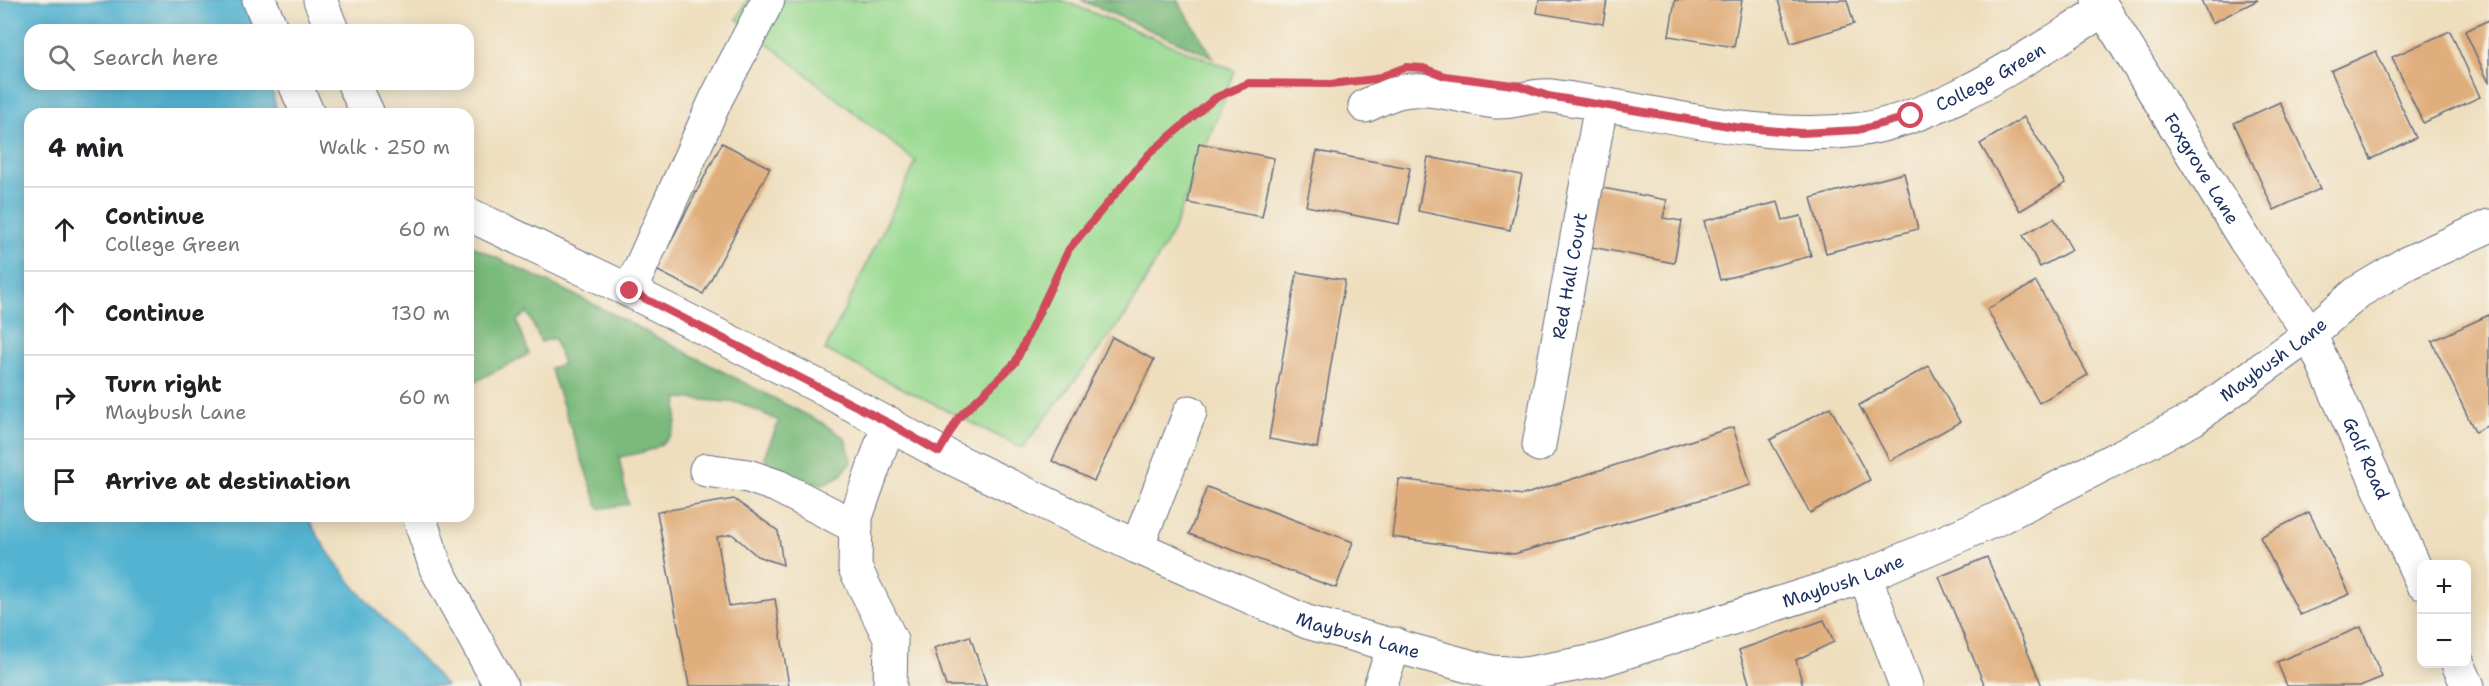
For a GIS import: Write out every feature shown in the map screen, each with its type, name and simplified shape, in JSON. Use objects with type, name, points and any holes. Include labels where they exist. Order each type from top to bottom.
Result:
[{"type":"street","points":[[260,0],[270,24]]},
{"type":"street","points":[[320,0],[330,24]]},
{"type":"street","points":[[630,291],[717,97],[768,0]]},
{"type":"street","name":"College Green","points":[[1365,106],[1399,92],[1427,91],[1500,102],[1548,96],[1735,127],[1801,133],[1858,130],[1911,116],[1968,90],[2101,5]]},
{"type":"street","name":"Foxgrove Lane","points":[[2101,5],[2246,240],[2310,334]]},
{"type":"street","points":[[298,90],[305,108]]},
{"type":"street","name":"Red Hall Court","points":[[1539,445],[1601,105]]},
{"type":"street","name":"Maybush Lane","points":[[474,217],[630,291],[889,423],[939,452],[1137,547],[1307,622],[1395,644],[1491,672],[1526,674],[1600,660],[1865,576],[1995,520],[2193,419],[2310,334],[2358,292],[2407,263],[2489,226]]},
{"type":"street","name":"Golf Road","points":[[2310,334],[2417,574]]},
{"type":"street","points":[[1137,547],[1190,412]]},
{"type":"street","points":[[889,423],[856,517],[855,568],[891,640],[890,686]]},
{"type":"street","points":[[706,470],[748,476],[777,486],[856,527]]},
{"type":"street","points":[[421,522],[436,568],[501,686]]},
{"type":"street","points":[[1865,576],[1906,686]]},
{"type":"street","points":[[1380,686],[1395,644]]},
{"type":"street","points":[[2460,668],[2468,686]]},
{"type":"street","points":[[2485,686],[2489,684]]},
{"type":"path","points":[[939,452],[959,417],[1015,363],[1069,249],[1149,154],[1215,98],[1249,83],[1341,83]]},
{"type":"green space","points":[[747,0],[1061,0],[1235,71],[1173,231],[1126,315],[1022,448],[825,350],[916,162],[737,19]]},
{"type":"green space","points":[[1081,0],[1177,0],[1213,57]]},
{"type":"green space","points":[[474,247],[583,299],[822,423],[845,438],[852,461],[841,475],[825,484],[793,485],[774,473],[764,457],[779,421],[741,403],[678,398],[676,422],[667,439],[645,452],[619,457],[628,504],[599,509],[550,368],[563,364],[554,338],[541,342],[527,312],[517,321],[529,354],[474,382]]},
{"type":"water","points":[[0,0],[245,0],[255,24],[24,24],[24,90],[272,90],[276,108],[24,108],[24,522],[310,522],[320,540],[352,584],[446,686],[0,686]]},
{"type":"building","points":[[1539,0],[1607,0],[1603,24],[1537,13]]},
{"type":"building","points":[[1675,0],[1742,0],[1734,47],[1669,36]]},
{"type":"building","points":[[1778,0],[1847,0],[1854,24],[1791,43]]},
{"type":"building","points":[[2201,0],[2258,0],[2212,23]]},
{"type":"building","points":[[2489,20],[2489,83],[2465,31]]},
{"type":"building","points":[[2450,31],[2480,97],[2423,123],[2392,57]]},
{"type":"building","points":[[2376,51],[2416,138],[2371,159],[2331,71]]},
{"type":"building","points":[[2280,102],[2320,189],[2274,210],[2234,123]]},
{"type":"building","points":[[2024,117],[2066,183],[2020,211],[1980,144]]},
{"type":"building","points":[[722,143],[770,168],[703,294],[656,270]]},
{"type":"building","points":[[1199,143],[1274,158],[1262,217],[1188,203]]},
{"type":"building","points":[[1317,151],[1410,168],[1399,224],[1306,206]]},
{"type":"building","points":[[1428,157],[1522,175],[1510,230],[1418,211]]},
{"type":"building","points":[[1904,173],[1918,229],[1826,253],[1811,198]]},
{"type":"building","points":[[1592,186],[1667,200],[1663,218],[1682,221],[1674,263],[1581,245]]},
{"type":"building","points":[[1778,202],[1783,220],[1801,216],[1811,256],[1720,280],[1704,221]]},
{"type":"building","points":[[2054,218],[2072,250],[2040,267],[2023,235]]},
{"type":"building","points":[[1297,272],[1345,280],[1317,448],[1269,439]]},
{"type":"building","points":[[2036,282],[2088,375],[2039,403],[1987,309]]},
{"type":"building","points":[[2489,315],[2489,425],[2475,432],[2432,341]]},
{"type":"building","points":[[1112,337],[1154,360],[1094,481],[1052,461]]},
{"type":"building","points":[[1929,366],[1960,422],[1890,461],[1859,405]]},
{"type":"building","points":[[1830,407],[1870,480],[1810,513],[1770,440]]},
{"type":"building","points":[[1733,427],[1751,485],[1514,554],[1392,537],[1399,479],[1523,495]]},
{"type":"building","points":[[1207,487],[1353,542],[1336,588],[1189,534]]},
{"type":"building","points":[[734,499],[778,531],[783,565],[757,556],[732,534],[717,537],[729,606],[775,599],[789,686],[689,686],[657,512]]},
{"type":"building","points":[[2309,512],[2350,594],[2300,615],[2260,537]]},
{"type":"building","points":[[1987,557],[2042,686],[1985,686],[1939,577]]},
{"type":"building","points":[[1824,620],[1834,642],[1796,660],[1803,686],[1750,686],[1739,650]]},
{"type":"building","points":[[2361,627],[2382,677],[2360,686],[2287,686],[2277,662]]},
{"type":"building","points":[[970,636],[987,686],[946,686],[934,648]]},
{"type":"route","points":[[630,291],[818,386],[939,452],[959,417],[1015,363],[1069,249],[1149,154],[1215,98],[1249,83],[1330,84],[1375,79],[1406,67],[1423,68],[1445,76],[1520,86],[1548,96],[1735,127],[1801,133],[1858,130],[1911,116]]}]
